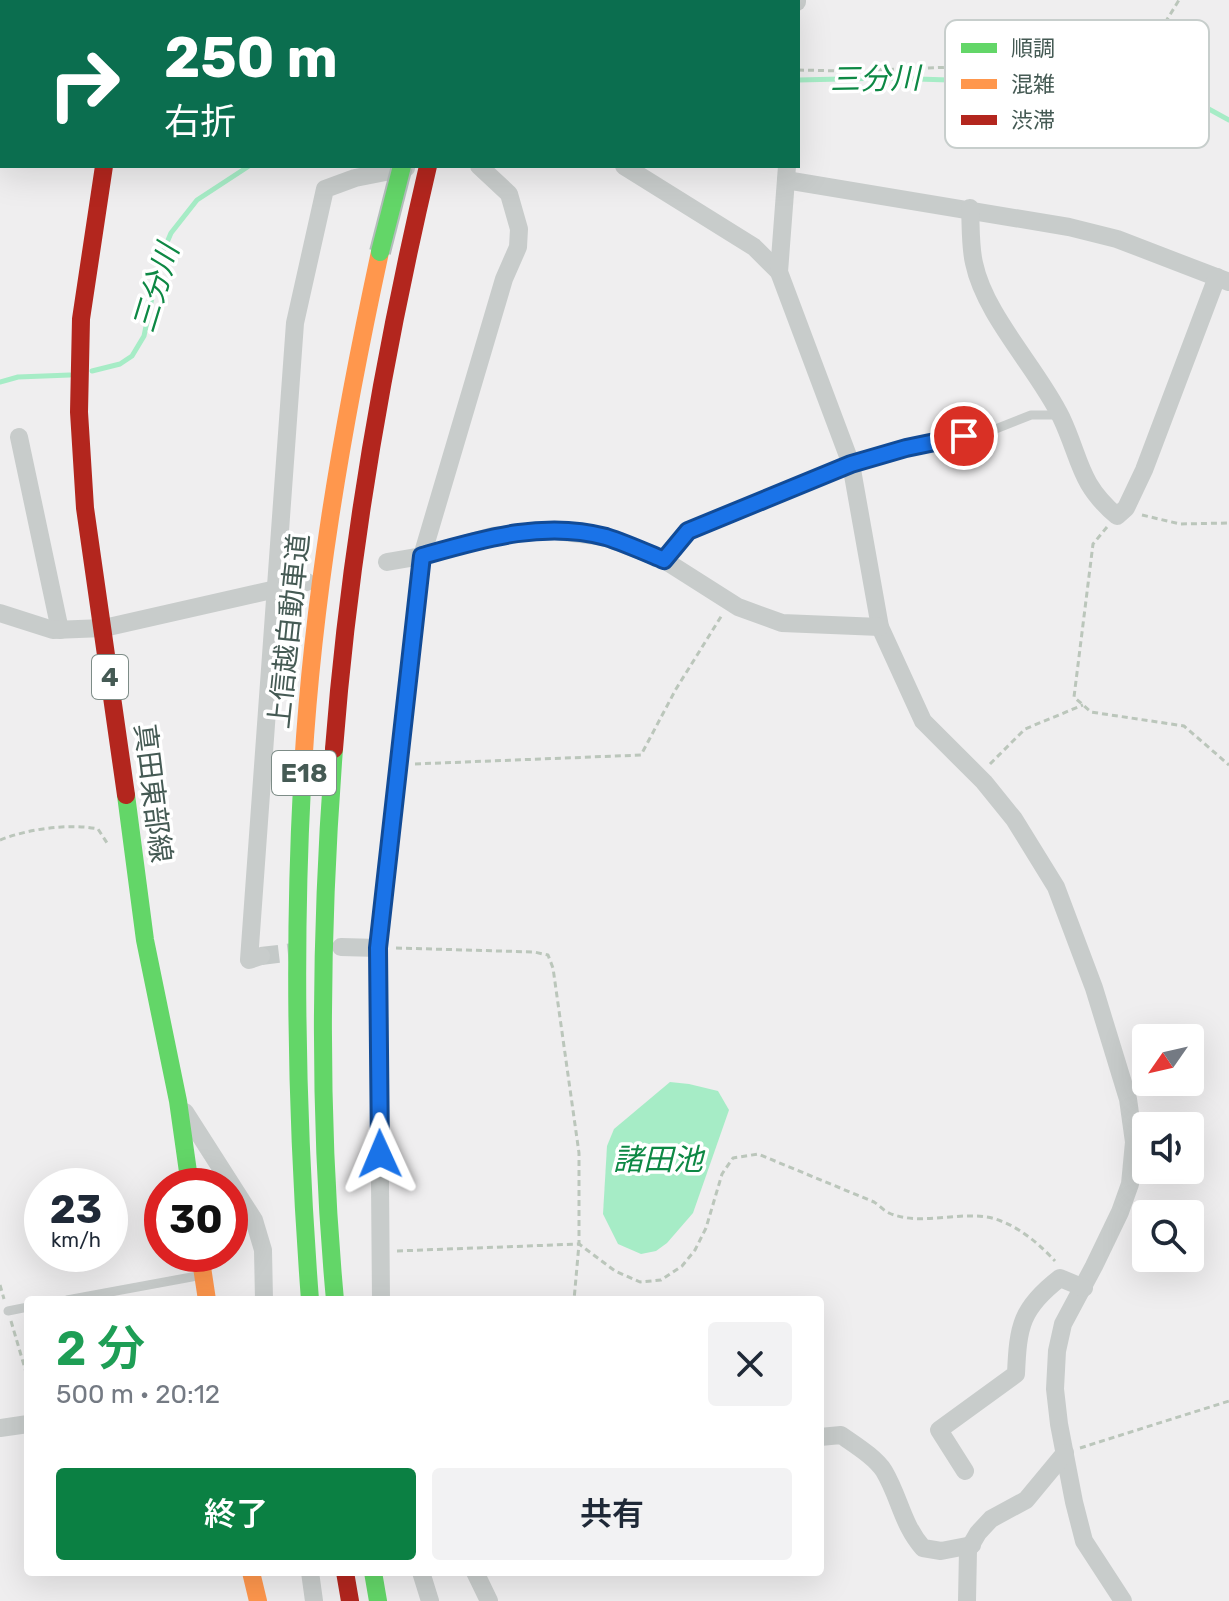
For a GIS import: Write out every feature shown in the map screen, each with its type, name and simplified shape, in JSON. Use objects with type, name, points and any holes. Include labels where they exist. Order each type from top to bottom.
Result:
[{"type":"main road","name":"真田東部線","points":[[104,168],[81,319],[79,412],[85,508],[104,628],[142,925],[178,1101],[187,1168]]},
{"type":"main road","name":"上信越自動車道","points":[[310,1296],[301,1185],[297,1068],[296,948],[301,814],[320,588],[336,475],[380,252],[401,168]]},
{"type":"main road","name":"上信越自動車道","points":[[335,1296],[323,1067],[323,943],[337,695],[354,547],[383,364],[405,256],[427,168]]},
{"type":"main road","points":[[203,1272],[206,1296]]},
{"type":"main road","points":[[252,1576],[258,1601]]},
{"type":"main road","points":[[346,1576],[350,1601]]},
{"type":"main road","points":[[374,1576],[378,1601]]},
{"type":"street","points":[[261,956],[249,960],[295,323],[325,189],[355,178],[408,168]]},
{"type":"street","points":[[381,1296],[378,948],[422,556],[504,279],[518,247],[519,229],[509,194],[481,168]]},
{"type":"street","points":[[627,168],[754,247],[779,272],[851,464],[880,627],[923,721],[978,776],[1014,819],[1056,887],[1081,950],[1128,1099],[1134,1142],[1130,1184],[1120,1212],[1063,1324],[1057,1351],[1055,1389],[1059,1424],[1084,1541],[1123,1601]]},
{"type":"street","points":[[779,272],[786,173],[970,208],[1069,227],[1117,239],[1223,280],[1144,470],[1122,512],[1098,499],[1086,481],[1061,415],[988,297],[974,264],[970,208]]},
{"type":"street","points":[[19,437],[60,630]]},
{"type":"street","points":[[387,562],[422,556],[493,536],[548,530],[605,537],[664,560],[730,602],[782,623],[880,627]]},
{"type":"street","points":[[0,613],[53,630],[104,628],[307,582]]},
{"type":"street","points":[[341,947],[378,948]]},
{"type":"street","points":[[178,1101],[254,1220],[263,1250],[264,1296]]},
{"type":"street","points":[[965,1471],[939,1430],[1016,1374],[1018,1341],[1026,1311],[1037,1296],[1060,1278],[1084,1288]]},
{"type":"street","points":[[0,1428],[24,1425]]},
{"type":"street","points":[[824,1437],[841,1435],[883,1470],[901,1507],[908,1532],[923,1548],[941,1551],[972,1545]]},
{"type":"street","points":[[967,1601],[968,1550],[991,1519],[1026,1500],[1065,1453]]},
{"type":"street","points":[[311,1576],[314,1601]]},
{"type":"street","points":[[422,1576],[430,1601]]},
{"type":"street","points":[[477,1576],[489,1601]]},
{"type":"lane","points":[[664,560],[688,531],[851,464],[906,448],[993,430],[1031,415],[1061,415]]},
{"type":"lane","points":[[89,1296],[203,1275]]},
{"type":"lane","points":[[8,1311],[24,1308]]},
{"type":"path","points":[[1167,20],[1179,0]]},
{"type":"path","points":[[800,70],[945,67]]},
{"type":"path","points":[[1229,523],[1180,524],[1122,512],[1093,544],[1074,697],[1091,712],[1184,726],[1229,765]]},
{"type":"path","points":[[399,765],[641,755],[676,689],[730,602]]},
{"type":"path","points":[[978,776],[1025,729],[1083,705]]},
{"type":"path","points":[[0,840],[14,834],[81,825],[98,829],[114,853]]},
{"type":"path","points":[[378,948],[534,952],[548,955],[553,968],[579,1153],[579,1244],[574,1296]]},
{"type":"path","points":[[382,1252],[579,1244],[615,1271],[640,1282],[661,1280],[682,1266],[695,1250],[706,1228],[722,1174],[733,1158],[758,1154],[874,1202],[890,1214],[1000,1220],[1039,1244],[1057,1263],[1060,1278]]},
{"type":"path","points":[[0,1285],[24,1365]]},
{"type":"path","points":[[1065,1453],[1229,1401]]},
{"type":"water","name":"諸田池","points":[[670,1082],[718,1091],[729,1110],[693,1213],[667,1243],[656,1251],[641,1254],[618,1244],[603,1214],[607,1146],[614,1129]]},
{"type":"waterway","name":"三分川","points":[[800,80],[945,80]]},
{"type":"waterway","name":"三分川","points":[[1209,109],[1229,120]]},
{"type":"waterway","name":"三分川","points":[[92,371],[120,364],[132,356],[144,336],[160,259],[171,233],[197,200],[246,168]]},
{"type":"waterway","name":"三分川","points":[[0,382],[18,377],[70,375]]},
{"type":"tunnel","points":[[261,956],[303,951]]},
{"type":"traffic: fast","points":[[380,252],[401,168]]},
{"type":"traffic: fast","points":[[334,749],[326,887],[323,1024],[326,1162],[335,1296]]},
{"type":"traffic: fast","points":[[302,786],[298,1043],[310,1296]]},
{"type":"traffic: fast","points":[[126,795],[145,940],[178,1101],[187,1168]]},
{"type":"traffic: fast","points":[[374,1576],[378,1601]]},
{"type":"traffic: slow","points":[[302,786],[313,651],[330,518],[380,252]]},
{"type":"traffic: slow","points":[[203,1272],[206,1296]]},
{"type":"traffic: slow","points":[[252,1576],[258,1601]]},
{"type":"traffic: jam","points":[[104,168],[81,319],[79,412],[85,508],[126,795]]},
{"type":"traffic: jam","points":[[334,749],[358,529],[396,310],[428,168]]},
{"type":"traffic: jam","points":[[346,1576],[350,1601]]},
{"type":"route","points":[[380,1154],[378,948],[422,556],[493,536],[548,530],[605,537],[664,560],[688,531],[851,464],[964,436]]}]
